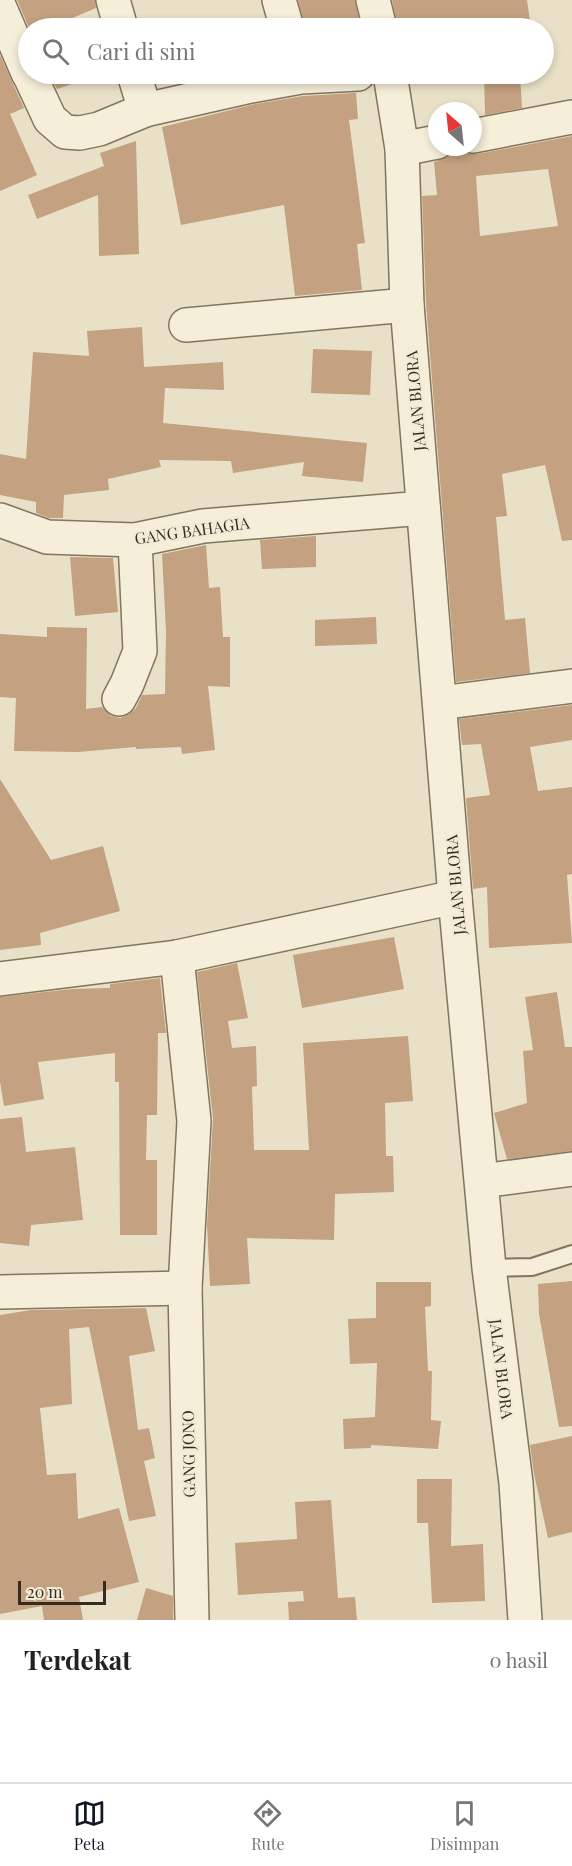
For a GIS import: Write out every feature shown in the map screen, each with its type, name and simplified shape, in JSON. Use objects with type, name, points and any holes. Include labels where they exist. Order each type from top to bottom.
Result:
[{"type":"street","points":[[113,0],[118,18]]},
{"type":"street","points":[[279,0],[284,18]]},
{"type":"street","points":[[373,0],[378,18]]},
{"type":"street","points":[[0,8],[18,48]]},
{"type":"street","points":[[34,84],[50,119],[65,132],[80,133],[99,129],[145,110],[260,84]]},
{"type":"street","points":[[137,84],[145,110]]},
{"type":"street","name":"JALAN BLORA","points":[[392,84],[402,149],[407,305],[455,897],[489,1268],[516,1483],[525,1620]]},
{"type":"street","points":[[482,134],[572,117]]},
{"type":"street","points":[[402,149],[428,144]]},
{"type":"street","points":[[186,325],[407,305]]},
{"type":"street","name":"GANG BAHAGIA","points":[[0,520],[47,537],[135,540],[203,526],[423,508]]},
{"type":"street","points":[[118,699],[128,684],[140,651],[135,540]]},
{"type":"street","points":[[440,703],[572,686]]},
{"type":"street","points":[[0,979],[177,957],[455,897]]},
{"type":"street","name":"GANG JONO","points":[[177,957],[194,1121],[185,1288],[192,1620]]},
{"type":"street","points":[[482,1181],[572,1169]]},
{"type":"street","points":[[0,1292],[185,1288]]},
{"type":"lane","points":[[489,1268],[532,1267],[572,1254]]},
{"type":"building","points":[[17,0],[95,0],[96,8],[72,18],[25,18]]},
{"type":"building","points":[[298,0],[355,0],[359,18],[302,18]]},
{"type":"building","points":[[392,0],[527,0],[530,18],[396,18]]},
{"type":"building","points":[[0,55],[24,108],[10,114],[37,175],[0,191]]},
{"type":"building","points":[[54,84],[72,84],[57,89]]},
{"type":"building","points":[[484,84],[521,84],[522,108],[485,115]]},
{"type":"building","points":[[356,93],[358,119],[349,120],[365,243],[357,244],[362,290],[295,296],[284,205],[181,225],[162,127],[255,104],[303,96]]},
{"type":"building","points":[[572,136],[572,540],[562,541],[545,465],[502,474],[507,516],[496,517],[505,620],[525,618],[530,673],[456,682],[426,304],[422,196],[437,195],[434,162],[449,156],[482,156],[482,153]],"holes":[[[548,169],[558,226],[480,236],[476,176]]]},
{"type":"building","points":[[136,141],[139,254],[99,256],[98,195],[37,219],[28,195],[104,166],[100,153]]},
{"type":"building","points":[[142,327],[144,367],[223,362],[224,390],[165,388],[163,423],[367,443],[363,482],[302,476],[304,462],[233,473],[231,461],[159,460],[161,467],[108,479],[109,490],[64,495],[63,518],[49,518],[36,513],[36,502],[0,495],[0,454],[26,459],[33,352],[89,356],[87,331]]},
{"type":"building","points":[[313,349],[372,351],[370,395],[311,393]]},
{"type":"building","points":[[316,536],[316,567],[262,569],[260,540]]},
{"type":"building","points":[[206,545],[209,588],[220,587],[223,637],[230,637],[230,687],[208,686],[215,750],[182,754],[181,747],[136,749],[136,747],[78,752],[14,751],[16,698],[0,697],[0,634],[47,637],[47,627],[87,628],[86,709],[102,707],[111,716],[120,718],[128,715],[136,708],[142,695],[165,694],[166,631],[162,554]]},
{"type":"building","points":[[70,557],[113,558],[118,612],[75,616]]},
{"type":"building","points":[[376,617],[377,644],[315,646],[315,620]]},
{"type":"building","points":[[572,705],[572,740],[530,747],[538,791],[572,787],[572,874],[567,875],[572,943],[489,948],[487,887],[473,889],[466,798],[490,795],[481,744],[462,745],[459,719]]},
{"type":"building","points":[[0,779],[51,860],[103,846],[120,911],[40,933],[41,945],[0,950]]},
{"type":"building","points":[[394,937],[404,989],[302,1008],[293,955]]},
{"type":"building","points":[[237,963],[248,1018],[228,1021],[232,1048],[256,1046],[257,1086],[252,1087],[254,1150],[309,1150],[303,1043],[408,1036],[413,1101],[385,1103],[386,1156],[393,1156],[394,1192],[335,1194],[334,1240],[247,1238],[250,1284],[210,1286],[207,1224],[213,1119],[197,972]]},
{"type":"building","points":[[160,978],[166,1033],[158,1033],[157,1115],[147,1115],[146,1160],[157,1160],[157,1235],[120,1235],[119,1082],[115,1082],[115,1053],[38,1062],[44,1099],[4,1106],[0,1082],[0,997],[72,989],[110,988],[110,984]]},
{"type":"building","points":[[557,992],[565,1047],[572,1047],[572,1151],[507,1159],[494,1113],[527,1103],[523,1051],[533,1050],[525,997]]},
{"type":"building","points":[[22,1117],[26,1152],[75,1147],[83,1220],[31,1225],[29,1246],[0,1243],[0,1119]]},
{"type":"building","points":[[572,1281],[572,1426],[559,1427],[539,1314],[538,1284]]},
{"type":"building","points":[[376,1282],[431,1282],[431,1306],[425,1307],[428,1371],[432,1371],[431,1420],[441,1421],[438,1449],[371,1445],[371,1448],[344,1449],[343,1419],[375,1417],[377,1363],[350,1364],[348,1319],[376,1318]]},
{"type":"building","points":[[146,1308],[155,1351],[129,1356],[138,1430],[149,1428],[155,1458],[144,1461],[156,1516],[129,1521],[89,1327],[69,1329],[72,1404],[40,1408],[47,1475],[76,1473],[78,1519],[119,1508],[139,1582],[79,1597],[83,1620],[44,1620],[42,1606],[0,1614],[0,1315],[31,1310]]},
{"type":"building","points":[[572,1436],[572,1532],[548,1538],[530,1445]]},
{"type":"building","points":[[417,1479],[452,1479],[451,1546],[483,1544],[485,1601],[432,1603],[428,1523],[417,1523]]},
{"type":"building","points":[[331,1500],[338,1598],[355,1597],[357,1620],[289,1620],[288,1602],[304,1601],[303,1591],[238,1595],[235,1543],[297,1539],[295,1502]]},
{"type":"building","points":[[146,1588],[173,1596],[173,1620],[137,1620]]}]
